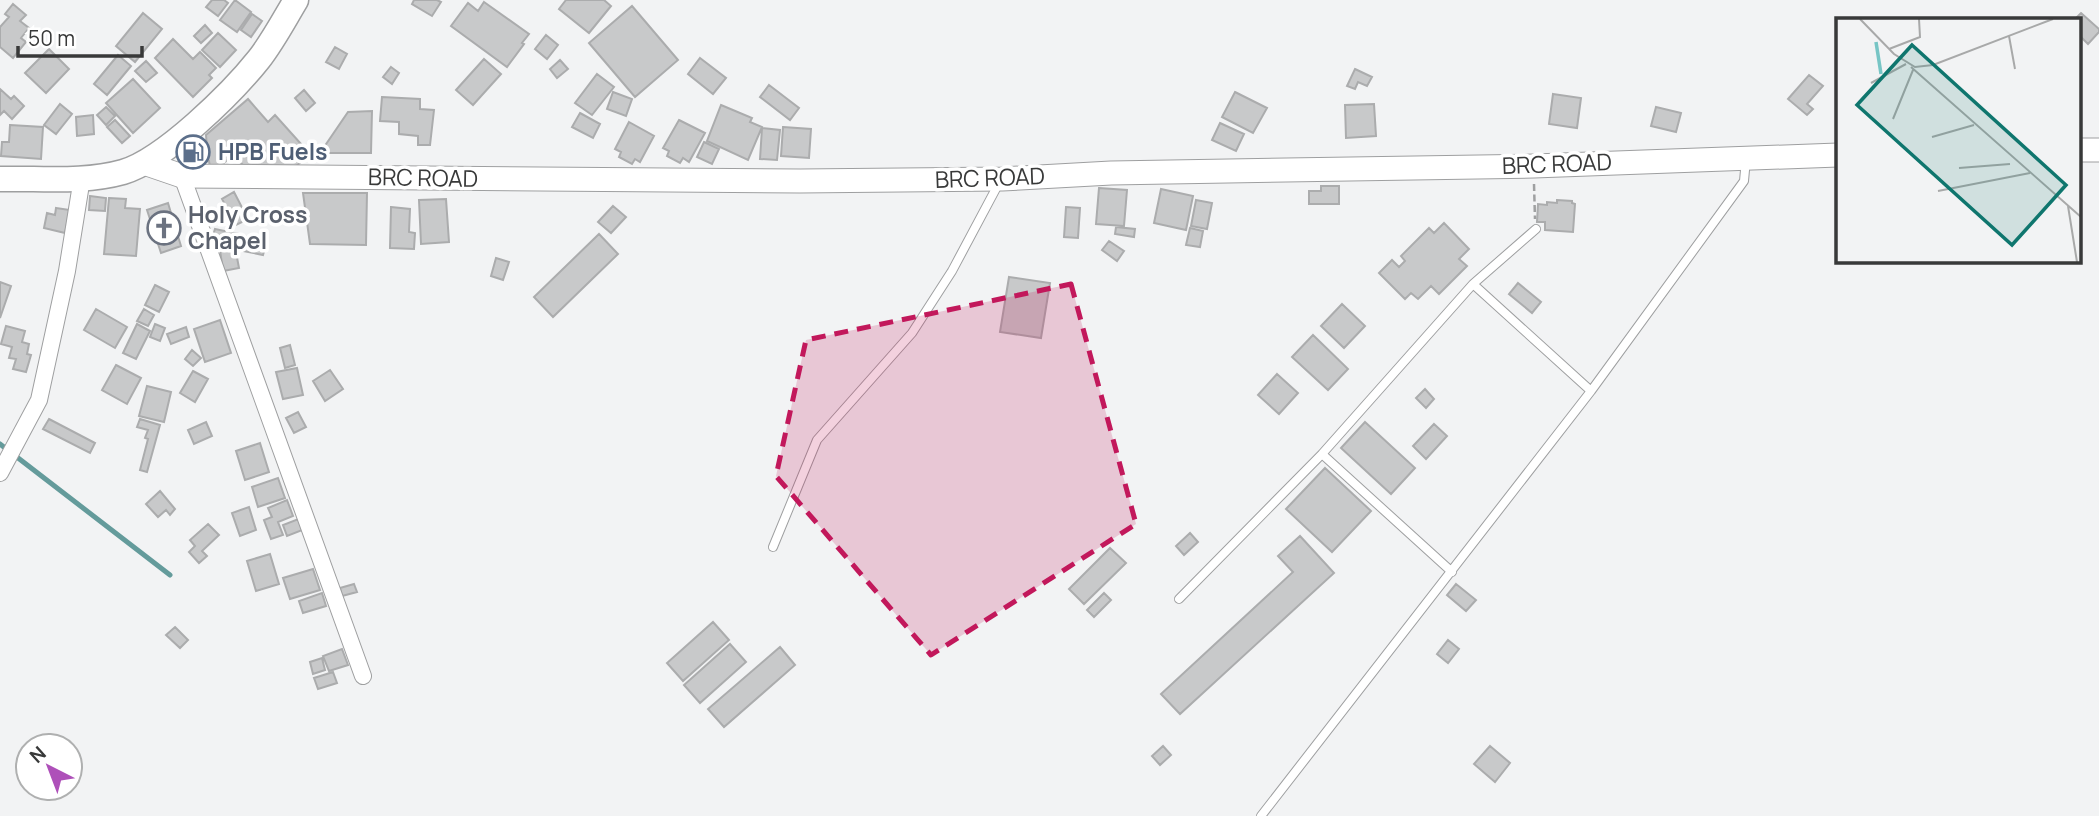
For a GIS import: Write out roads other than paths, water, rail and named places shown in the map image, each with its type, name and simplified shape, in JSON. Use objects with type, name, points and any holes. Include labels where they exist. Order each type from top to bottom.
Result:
[{"type":"main road","points":[[0,179],[82,178],[116,174],[144,163],[174,142],[240,80],[273,40],[296,0]]},
{"type":"main road","name":"BRC ROAD","points":[[144,163],[182,176],[800,181],[1002,179],[1125,173],[1534,166],[1836,155]]},
{"type":"street","points":[[182,176],[363,676]]},
{"type":"street","points":[[0,473],[39,400],[67,271],[82,178]]},
{"type":"lane","points":[[1261,816],[1591,391],[1744,181],[1746,157]]},
{"type":"lane","points":[[773,547],[817,440],[912,332],[952,271],[1002,179]]},
{"type":"lane","points":[[1179,599],[1322,454],[1473,284],[1536,229]]},
{"type":"lane","points":[[1473,284],[1591,391]]},
{"type":"lane","points":[[1322,454],[1452,572]]},
{"type":"waterway","points":[[0,444],[170,575]]},
{"type":"place","name":"HPB Fuels","points":[[193,152]]},
{"type":"place","name":"Holy Cross Chapel","points":[[164,228]]}]
